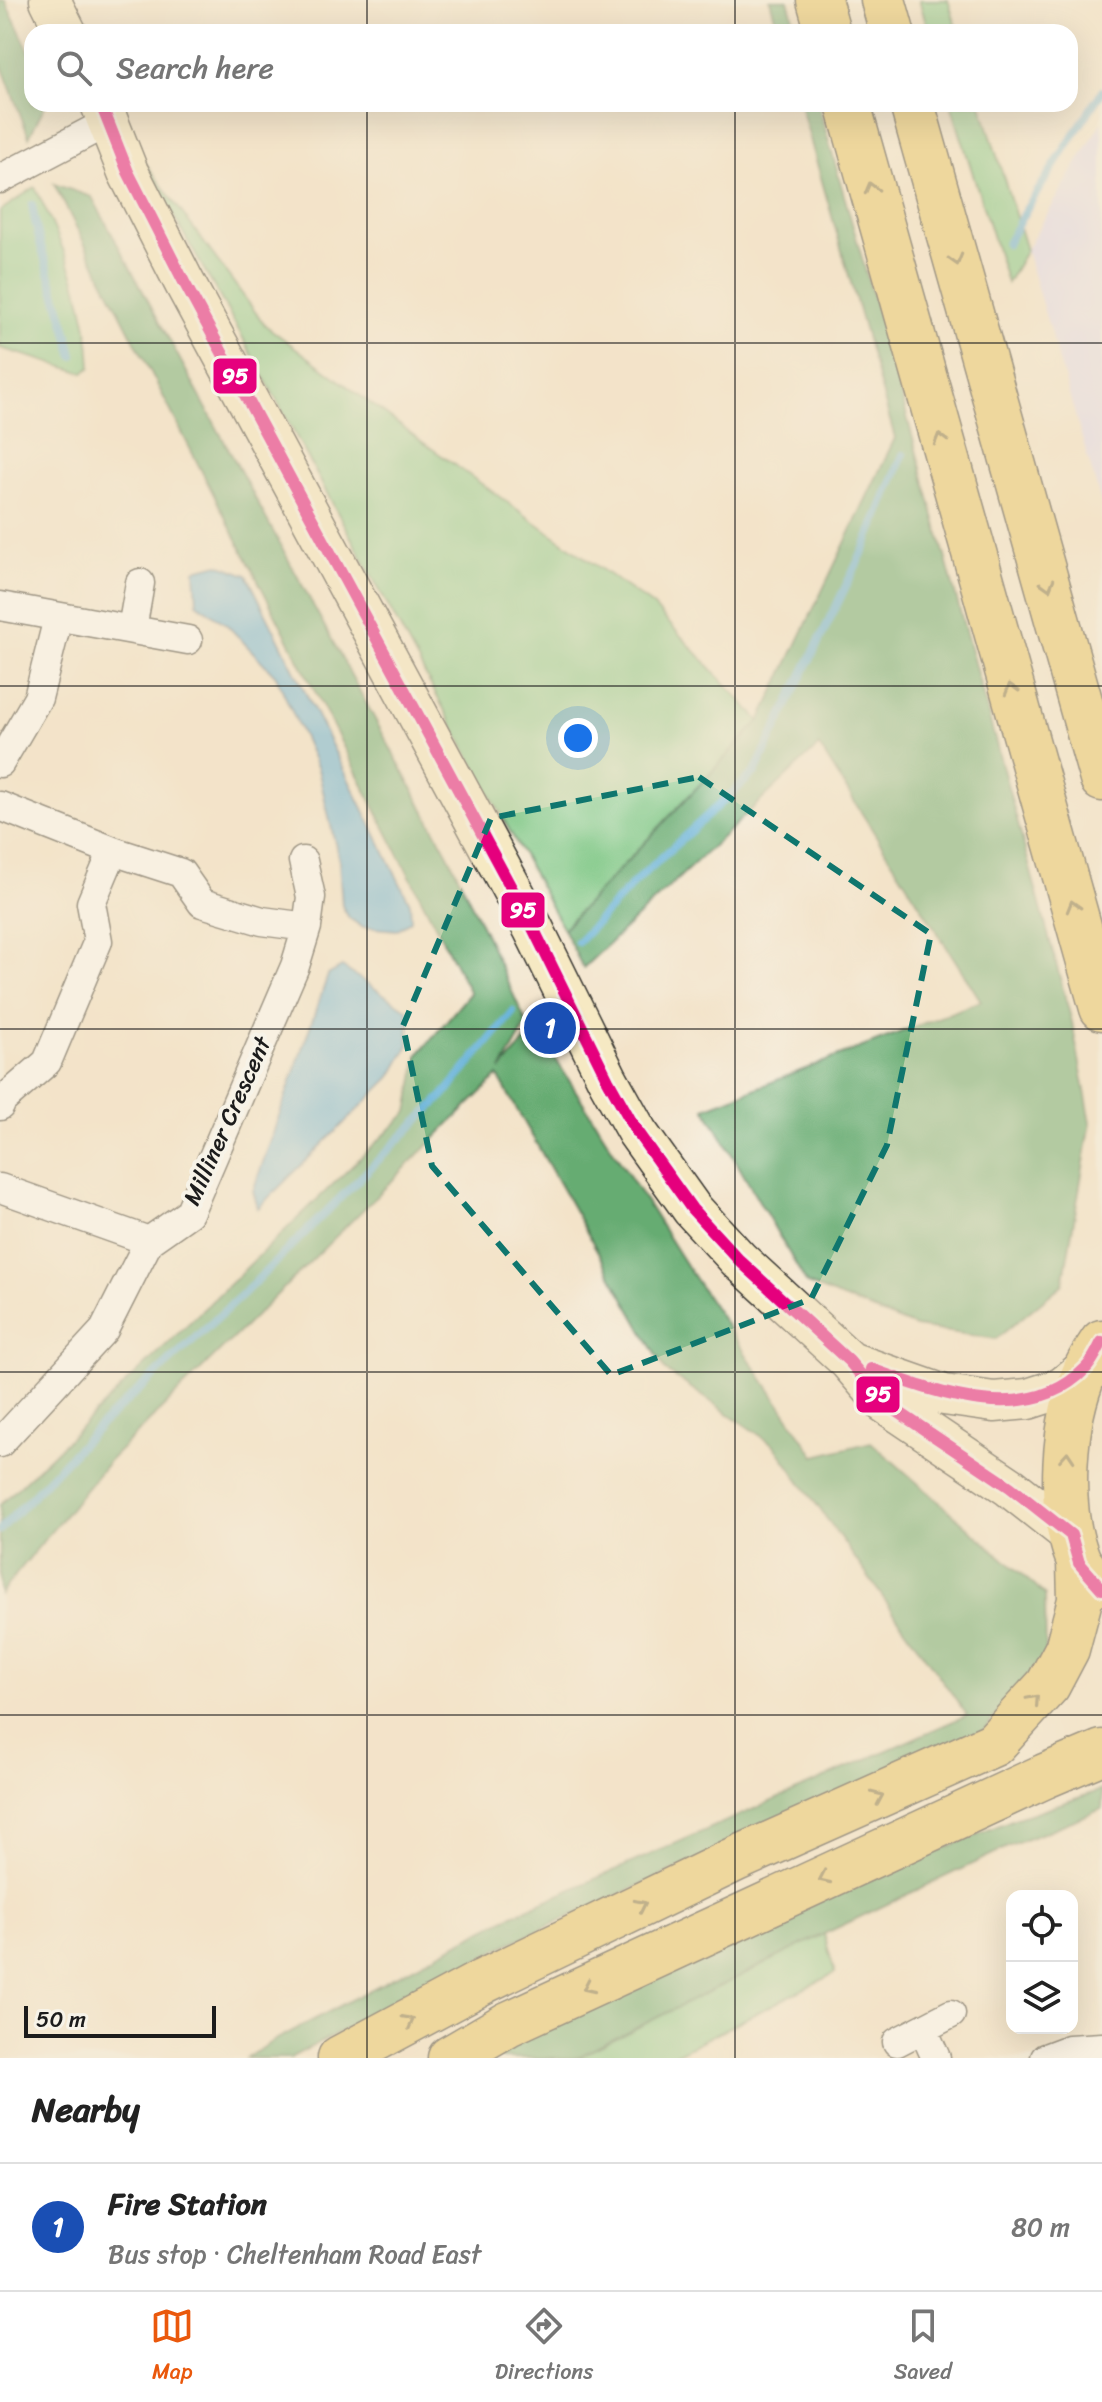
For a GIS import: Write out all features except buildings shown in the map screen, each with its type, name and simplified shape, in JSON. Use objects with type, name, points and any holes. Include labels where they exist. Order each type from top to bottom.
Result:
[{"type":"highway","points":[[819,0],[826,24]]},
{"type":"highway","points":[[883,0],[890,24]]},
{"type":"highway","points":[[850,112],[1102,1008]]},
{"type":"highway","points":[[914,112],[1102,779]]},
{"type":"highway","points":[[340,2058],[484,1981],[734,1860],[994,1744],[1048,1685],[1067,1649],[1080,1600],[1084,1562],[1065,1459],[1072,1409],[1094,1355]]},
{"type":"highway","points":[[1045,1776],[1102,1723]]},
{"type":"highway","points":[[450,2058],[508,2024],[1102,1752]]},
{"type":"main road","points":[[50,0],[62,24]]},
{"type":"main road","points":[[105,113],[128,172],[184,282],[533,928],[637,1132],[701,1220],[739,1260],[849,1361],[885,1403],[1010,1487],[1084,1562]]},
{"type":"main road","points":[[849,1361],[944,1395],[994,1402],[1028,1399],[1062,1388],[1094,1355]]},
{"type":"street","points":[[0,179],[105,113]]},
{"type":"street","points":[[132,629],[140,583]]},
{"type":"street","points":[[0,606],[188,640]]},
{"type":"street","points":[[0,763],[38,698],[58,618]]},
{"type":"street","points":[[0,806],[113,851],[181,873],[202,903],[262,921],[307,927]]},
{"type":"street","points":[[0,1106],[47,1062],[98,941],[91,903],[113,851]]},
{"type":"street","name":"Milliner Crescent","points":[[0,1443],[104,1330],[149,1241],[189,1213],[295,966],[307,927],[311,897],[303,861]]},
{"type":"street","points":[[0,1188],[149,1241]]},
{"type":"street","points":[[897,2042],[951,2014]]},
{"type":"street","points":[[923,2029],[936,2058]]},
{"type":"street","points":[[1045,2058],[1069,2049],[1102,2047]]},
{"type":"highlighted area","points":[[699,777],[931,934],[887,1145],[811,1299],[611,1375],[432,1166],[403,1026],[491,818]]},
{"type":"shaded area","points":[[1102,122],[1102,505],[1026,250]]},
{"type":"green space","points":[[0,0],[5,0],[24,40],[24,112],[42,112],[29,137],[0,61]]},
{"type":"green space","points":[[770,0],[788,0],[795,24],[777,24]]},
{"type":"green space","points":[[919,0],[948,0],[956,24],[926,24]]},
{"type":"green space","points":[[802,112],[820,112],[897,380],[1072,1022],[1091,1122],[1063,1284],[996,1339],[915,1327],[807,1284],[705,1108],[981,1001],[819,746],[583,968],[563,929],[760,721],[895,438]]},
{"type":"green space","points":[[954,112],[983,112],[1026,250],[1007,283]]},
{"type":"green space","points":[[137,152],[265,325],[653,606],[760,721],[563,929],[238,329]]},
{"type":"green space","points":[[54,184],[92,197],[449,856],[527,1024],[501,1070],[536,1028],[687,1267],[815,1456],[871,1442],[1045,1595],[1046,1655],[981,1734],[508,1944],[290,2058],[247,2058],[275,2040],[504,1919],[967,1715],[774,1445],[665,1370],[498,1076],[109,1461],[0,1594],[0,1505],[408,1112],[418,1055],[470,993]]},
{"type":"green space","points":[[35,187],[80,296],[91,367],[84,373],[0,348],[0,211]]},
{"type":"green space","points":[[1102,1790],[1102,1809],[1010,1846],[824,1934],[576,2058],[488,2058],[814,1903],[1014,1819]]},
{"type":"green space","points":[[824,1934],[835,1973],[668,2058],[576,2058]]},
{"type":"water","points":[[218,564],[247,575],[410,903],[411,920],[397,930],[362,927],[349,918],[342,906],[339,861],[318,769],[276,676],[227,625],[197,603],[195,570]]},
{"type":"water","points":[[342,967],[408,1010],[409,1045],[391,1077],[258,1208],[253,1191],[328,975]]},
{"type":"waterway","points":[[1007,244],[1102,91]]},
{"type":"waterway","points":[[32,205],[73,356]]},
{"type":"waterway","points":[[578,942],[637,880],[755,772],[866,545],[903,455]]},
{"type":"waterway","points":[[0,1530],[92,1433],[245,1292],[444,1095],[513,1012]]},
{"type":"transit line","name":"95","points":[[104,112],[128,172],[184,282],[533,928],[637,1132],[692,1209],[739,1260],[849,1361],[885,1403],[1010,1487],[1071,1535],[1079,1563],[1102,1589]]},
{"type":"transit line","name":"95","points":[[871,1369],[953,1395],[1010,1401],[1037,1397],[1063,1386],[1088,1365],[1102,1342]]},
{"type":"place","name":"Fire Station","points":[[550,1028]]}]
